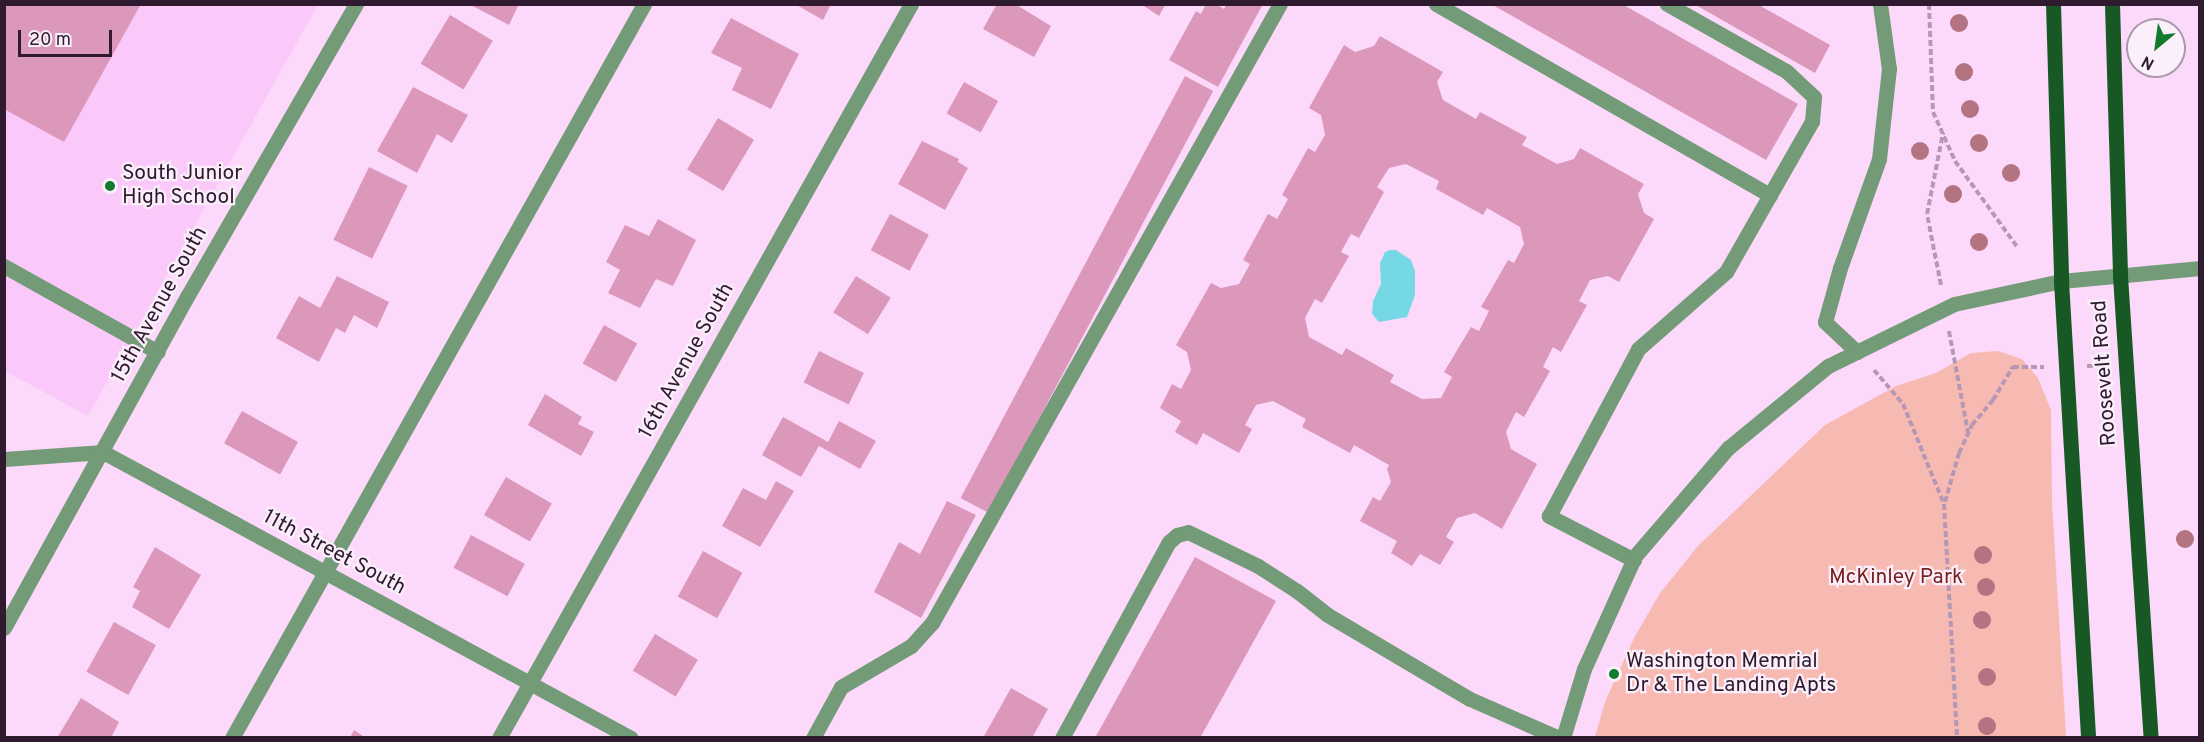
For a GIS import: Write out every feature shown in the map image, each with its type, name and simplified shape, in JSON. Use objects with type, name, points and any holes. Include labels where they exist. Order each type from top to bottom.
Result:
[{"type":"main road","name":"Roosevelt Road","points":[[2053,4],[2061,281],[2088,738]]},
{"type":"main road","name":"Roosevelt Road","points":[[2112,4],[2120,276],[2151,738]]},
{"type":"street","name":"15th Avenue South","points":[[4,628],[104,452],[158,351],[356,4]]},
{"type":"street","points":[[232,738],[644,4]]},
{"type":"street","name":"16th Avenue South","points":[[499,738],[911,4]]},
{"type":"street","points":[[813,738],[841,687],[911,646],[932,623],[1280,4]]},
{"type":"street","points":[[1436,4],[1770,195]]},
{"type":"street","points":[[1634,560],[1549,516],[1638,349],[1726,272],[1812,121],[1814,97],[1786,71],[1667,4]]},
{"type":"street","points":[[1857,352],[1825,322],[1839,268],[1879,159],[1889,69],[1880,4]]},
{"type":"street","points":[[4,266],[158,351]]},
{"type":"street","points":[[1062,738],[1169,542],[1177,535],[1188,532],[1211,541],[1297,591],[1326,614],[1470,699],[1561,738],[1584,669],[1634,560],[1728,448],[1828,366],[1953,304],[2061,281],[2199,268]]},
{"type":"street","points":[[4,459],[104,452]]},
{"type":"street","name":"11th Street South","points":[[104,452],[632,738]]},
{"type":"path","points":[[1929,4],[1933,112],[1955,161],[2018,248]]},
{"type":"path","points":[[1857,352],[1904,404],[1944,504],[1957,738]]},
{"type":"path","points":[[1944,504],[1959,453],[1972,425],[1993,400],[2013,367],[2126,364]]},
{"type":"shaded area","name":"South Junior High School","points":[[4,5],[318,5],[88,416],[5,371]]},
{"type":"shaded area","points":[[1396,250],[1411,260],[1415,271],[1415,295],[1407,317],[1379,322],[1372,314],[1373,301],[1381,284],[1380,263],[1385,252]]},
{"type":"green space","name":"McKinley Park","points":[[1998,351],[2022,359],[2038,378],[2051,410],[2052,501],[2066,737],[1595,737],[1605,702],[1634,638],[1660,593],[1698,546],[1825,425],[1896,386],[1936,373],[1971,353]]},
{"type":"building","name":"South Junior High School","points":[[4,4],[141,4],[64,142],[4,109]]},
{"type":"building","points":[[469,4],[519,4],[509,25]]},
{"type":"building","points":[[795,4],[831,4],[823,20]]},
{"type":"building","points":[[997,4],[1015,4],[1051,26],[1034,57],[983,29]]},
{"type":"building","points":[[1141,4],[1166,4],[1159,16]]},
{"type":"building","points":[[1206,4],[1216,4],[1224,9],[1227,4],[1263,4],[1218,87],[1169,60],[1196,11],[1201,14]]},
{"type":"building","points":[[1491,4],[1622,4],[1798,104],[1766,160]]},
{"type":"building","points":[[1694,4],[1757,4],[1830,45],[1815,73]]},
{"type":"building","points":[[450,15],[493,41],[464,90],[421,64]]},
{"type":"building","points":[[731,18],[799,54],[771,109],[732,90],[742,68],[711,53]]},
{"type":"building","points":[[1380,36],[1443,72],[1437,82],[1443,100],[1476,119],[1480,112],[1527,137],[1522,145],[1557,164],[1574,159],[1580,148],[1644,184],[1638,194],[1644,213],[1654,219],[1619,282],[1608,276],[1590,280],[1579,301],[1587,305],[1561,352],[1553,347],[1543,367],[1550,371],[1524,417],[1516,412],[1506,432],[1511,449],[1537,464],[1502,529],[1475,513],[1457,518],[1446,537],[1454,542],[1440,565],[1420,554],[1412,566],[1391,553],[1397,541],[1360,521],[1373,497],[1380,501],[1391,482],[1387,469],[1389,465],[1354,445],[1350,453],[1302,427],[1306,419],[1273,401],[1256,405],[1245,425],[1252,429],[1239,453],[1203,433],[1197,445],[1175,432],[1181,421],[1160,408],[1172,384],[1181,389],[1191,370],[1187,352],[1176,345],[1211,283],[1221,288],[1239,284],[1250,264],[1243,260],[1268,214],[1277,219],[1288,199],[1282,195],[1308,148],[1315,152],[1325,135],[1321,115],[1309,108],[1344,45],[1355,52],[1374,46]],"holes":[[[1406,164],[1439,181],[1436,189],[1483,215],[1487,208],[1520,227],[1524,244],[1514,263],[1508,260],[1481,307],[1489,311],[1479,331],[1471,327],[1444,372],[1452,377],[1441,398],[1422,399],[1390,382],[1394,375],[1346,348],[1342,355],[1309,337],[1305,318],[1315,299],[1322,303],[1349,256],[1341,252],[1351,234],[1359,238],[1384,192],[1377,187],[1389,168]]]},
{"type":"building","points":[[1185,76],[1213,91],[989,513],[961,498]]},
{"type":"building","points":[[964,82],[998,101],[981,132],[947,113]]},
{"type":"building","points":[[413,87],[468,115],[452,143],[437,134],[417,173],[377,151]]},
{"type":"building","points":[[718,118],[754,140],[723,191],[687,169]]},
{"type":"building","points":[[922,141],[959,159],[958,162],[968,168],[945,210],[898,184]]},
{"type":"building","points":[[369,167],[408,186],[372,259],[333,240]]},
{"type":"building","points":[[890,214],[929,235],[910,271],[871,250]]},
{"type":"building","points":[[658,219],[696,240],[673,286],[656,279],[640,308],[608,293],[620,270],[606,262],[625,225],[649,236]]},
{"type":"building","points":[[337,276],[389,302],[377,328],[354,315],[345,333],[336,328],[319,362],[276,338],[299,296],[320,308]]},
{"type":"building","points":[[856,276],[891,298],[868,334],[833,312]]},
{"type":"building","points":[[604,325],[637,343],[616,382],[583,363]]},
{"type":"building","points":[[819,351],[864,373],[849,404],[804,382]]},
{"type":"building","points":[[545,394],[582,417],[578,424],[594,432],[581,456],[528,425]]},
{"type":"building","points":[[242,411],[298,442],[280,474],[224,443]]},
{"type":"building","points":[[783,417],[828,442],[839,421],[876,441],[860,469],[819,446],[801,477],[762,455]]},
{"type":"building","points":[[506,477],[552,504],[530,542],[484,515]]},
{"type":"building","points":[[776,481],[794,491],[760,547],[722,526],[743,488],[766,500]]},
{"type":"building","points":[[947,501],[976,515],[921,618],[874,592],[899,542],[920,554]]},
{"type":"building","points":[[471,535],[525,564],[507,596],[454,568]]},
{"type":"building","points":[[155,547],[201,575],[169,629],[132,607],[140,591],[133,587]]},
{"type":"building","points":[[703,551],[742,573],[717,618],[678,596]]},
{"type":"building","points":[[1195,557],[1276,601],[1200,738],[1095,738]]},
{"type":"building","points":[[114,622],[156,645],[128,695],[86,672]]},
{"type":"building","points":[[655,634],[698,660],[676,697],[633,671]]},
{"type":"building","points":[[1011,688],[1048,709],[1032,738],[983,738]]},
{"type":"building","points":[[81,698],[119,722],[111,738],[57,738]]},
{"type":"building","points":[[354,730],[366,738],[350,738]]},
{"type":"place","name":"South Junior High School","points":[[110,186]]},
{"type":"place","name":"Washington Memrial Dr & The Landing Apts","points":[[1614,674]]}]
